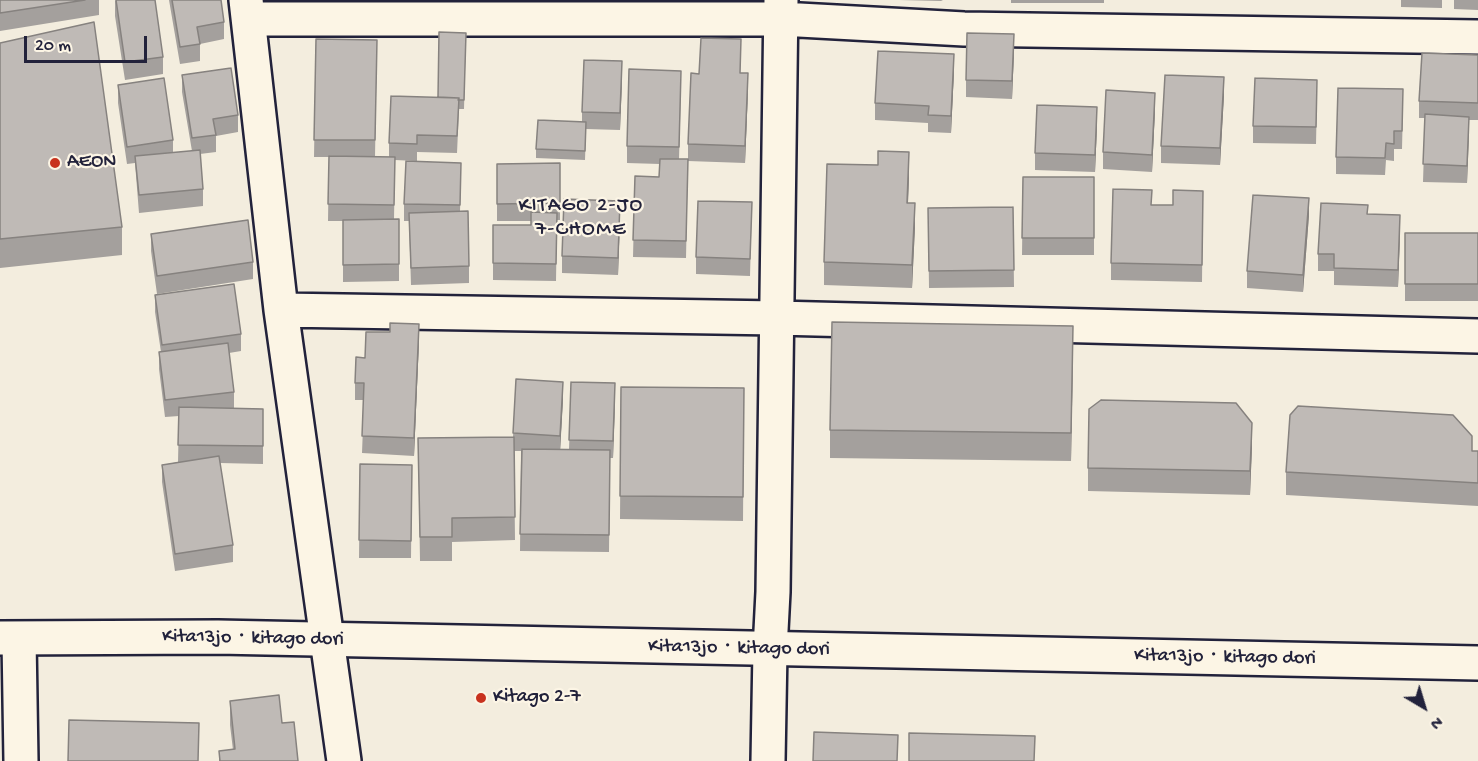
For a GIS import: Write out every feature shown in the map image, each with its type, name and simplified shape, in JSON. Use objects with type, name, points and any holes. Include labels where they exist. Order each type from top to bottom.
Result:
[{"type":"street","points":[[768,761],[773,592],[781,9]]},
{"type":"street","points":[[344,761],[281,310],[247,10],[781,9],[963,14],[1478,37]]},
{"type":"street","points":[[281,310],[777,318],[1478,336]]},
{"type":"street","name":"Kita13jo・kitago dori","points":[[9,639],[218,637],[1478,663]]},
{"type":"street","points":[[9,639],[21,761]]},
{"type":"building","points":[[0,0],[85,0],[0,13]]},
{"type":"building","points":[[116,0],[155,0],[163,57],[125,62]]},
{"type":"building","points":[[172,0],[221,0],[224,22],[197,27],[200,44],[180,47]]},
{"type":"building","name":"AEON","points":[[94,22],[122,227],[0,239],[0,43]]},
{"type":"building","points":[[439,32],[466,33],[464,100],[438,97]]},
{"type":"building","points":[[967,33],[1014,34],[1012,81],[966,80]]},
{"type":"building","points":[[701,38],[741,39],[740,73],[748,73],[745,146],[688,144],[691,73],[699,74]]},
{"type":"building","points":[[316,39],[377,40],[375,140],[314,140]]},
{"type":"building","points":[[878,51],[954,54],[951,116],[928,115],[929,106],[875,103]]},
{"type":"building","points":[[1422,53],[1478,55],[1478,103],[1419,101]]},
{"type":"building","points":[[584,60],[622,61],[620,113],[582,112]]},
{"type":"building","points":[[231,68],[238,115],[213,119],[216,135],[192,138],[182,75]]},
{"type":"building","points":[[629,69],[681,71],[679,147],[627,146]]},
{"type":"building","points":[[1165,75],[1224,77],[1220,148],[1161,146]]},
{"type":"building","points":[[164,78],[173,140],[127,147],[118,85]]},
{"type":"building","points":[[1255,78],[1317,80],[1316,127],[1253,126]]},
{"type":"building","points":[[1338,88],[1403,89],[1402,131],[1394,131],[1394,144],[1386,143],[1385,158],[1336,157]]},
{"type":"building","points":[[1106,90],[1155,93],[1152,155],[1103,152]]},
{"type":"building","points":[[391,96],[459,98],[457,136],[417,135],[417,144],[389,143]]},
{"type":"building","points":[[1037,105],[1097,107],[1095,155],[1035,153]]},
{"type":"building","points":[[1425,114],[1469,117],[1467,166],[1423,164]]},
{"type":"building","points":[[538,120],[586,122],[585,151],[536,149]]},
{"type":"building","points":[[200,150],[203,189],[139,195],[135,156]]},
{"type":"building","points":[[878,151],[909,152],[907,203],[915,203],[912,265],[824,262],[827,164],[878,165]]},
{"type":"building","points":[[329,156],[395,157],[394,205],[328,204]]},
{"type":"building","points":[[660,159],[688,159],[686,241],[633,240],[635,176],[659,177]]},
{"type":"building","points":[[406,161],[461,163],[460,205],[404,204]]},
{"type":"building","points":[[560,163],[560,203],[497,204],[497,164]]},
{"type":"building","points":[[1023,177],[1094,177],[1094,238],[1022,238]]},
{"type":"building","points":[[1113,189],[1152,190],[1151,205],[1173,205],[1173,190],[1203,191],[1202,265],[1111,263]]},
{"type":"building","points":[[1253,195],[1309,198],[1303,275],[1247,271]]},
{"type":"building","points":[[564,199],[620,201],[618,258],[562,256]]},
{"type":"building","points":[[698,201],[752,202],[750,259],[696,257]]},
{"type":"building","points":[[1321,203],[1368,205],[1367,214],[1400,215],[1398,270],[1334,268],[1334,254],[1318,254]]},
{"type":"building","points":[[1013,207],[1014,270],[929,271],[928,208]]},
{"type":"building","points":[[468,211],[469,266],[411,268],[409,213]]},
{"type":"building","points":[[531,212],[557,213],[556,264],[493,263],[493,225],[531,225]]},
{"type":"building","points":[[399,219],[399,264],[343,265],[343,220]]},
{"type":"building","points":[[248,220],[253,262],[157,276],[151,234]]},
{"type":"building","points":[[1405,233],[1478,233],[1478,284],[1405,284]]},
{"type":"building","points":[[234,284],[241,334],[162,345],[155,295]]},
{"type":"building","points":[[832,322],[1073,326],[1071,433],[830,430]]},
{"type":"building","points":[[390,323],[419,324],[414,438],[362,436],[364,383],[355,383],[356,357],[365,358],[366,332],[390,332]]},
{"type":"building","points":[[228,343],[234,392],[165,400],[159,352]]},
{"type":"building","points":[[516,379],[563,382],[560,436],[513,433]]},
{"type":"building","points":[[571,382],[615,383],[613,441],[569,440]]},
{"type":"building","points":[[621,387],[744,388],[743,497],[620,496]]},
{"type":"building","points":[[1101,400],[1236,403],[1252,423],[1250,471],[1088,468],[1089,409]]},
{"type":"building","points":[[1298,406],[1453,415],[1472,436],[1472,451],[1478,451],[1478,483],[1286,472],[1290,415]]},
{"type":"building","points":[[179,407],[263,409],[263,446],[178,445]]},
{"type":"building","points":[[514,437],[515,517],[452,518],[452,537],[420,537],[418,438]]},
{"type":"building","points":[[522,449],[610,450],[609,535],[520,534]]},
{"type":"building","points":[[219,456],[233,545],[175,554],[162,465]]},
{"type":"building","points":[[360,464],[412,465],[411,541],[359,540]]},
{"type":"building","points":[[279,695],[282,723],[294,722],[298,761],[220,761],[219,751],[235,749],[230,701]]},
{"type":"building","points":[[69,720],[199,723],[198,761],[68,761]]},
{"type":"building","points":[[814,732],[898,735],[897,761],[813,761]]},
{"type":"building","points":[[909,733],[1035,736],[1034,761],[909,761]]},
{"type":"place","name":"AEON","points":[[55,163]]},
{"type":"place","name":"Kitago 2-7","points":[[481,698]]},
{"type":"district","name":"KITAGO 2-JO 7-CHOME","points":[[581,219]]}]
